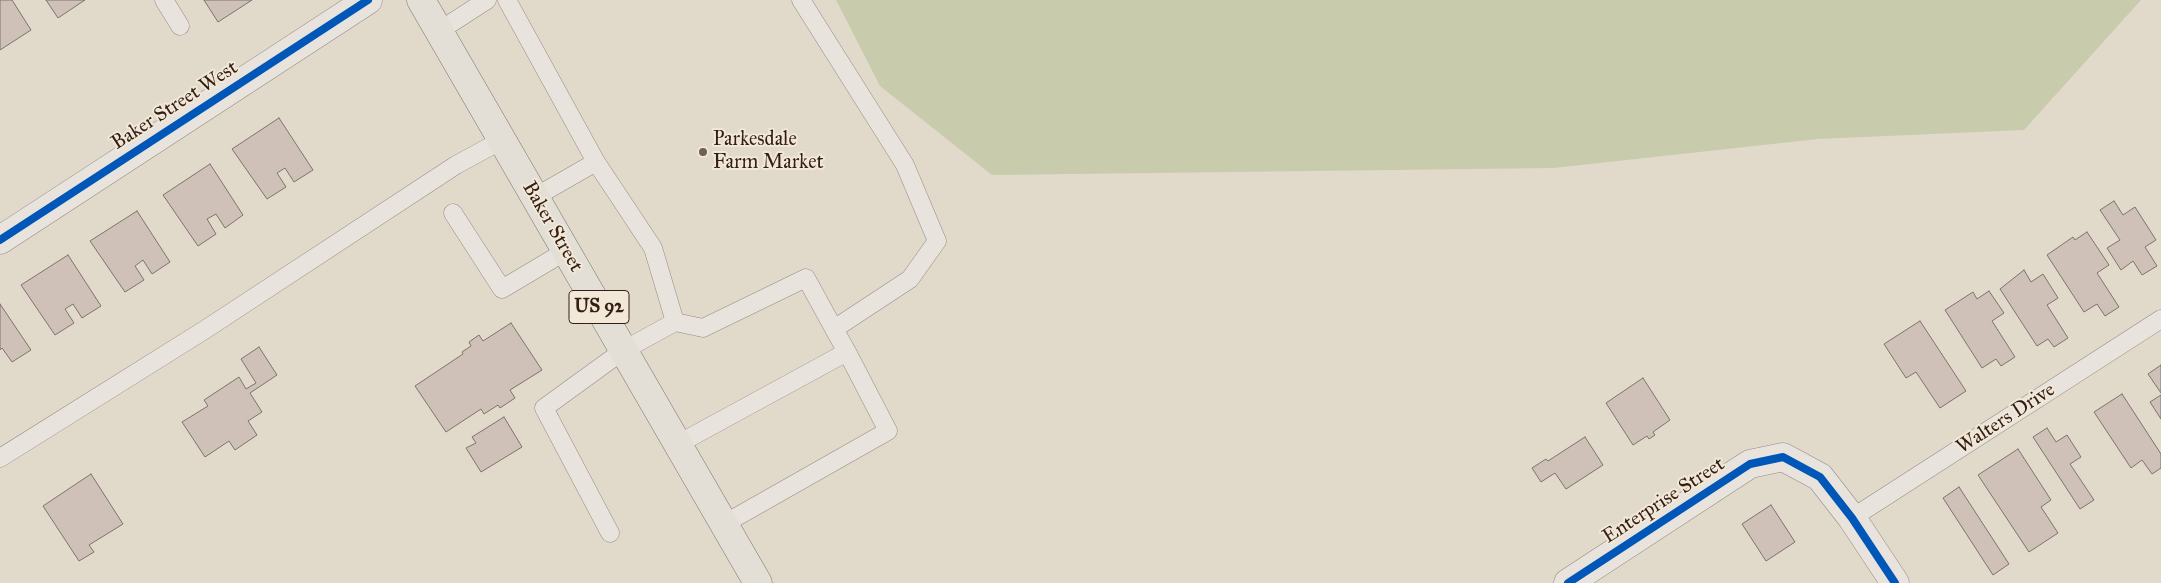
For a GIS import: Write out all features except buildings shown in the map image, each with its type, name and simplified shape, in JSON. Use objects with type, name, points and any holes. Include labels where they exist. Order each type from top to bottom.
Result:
[{"type":"main road","name":"Baker Street","points":[[421,0],[758,583]]},
{"type":"street","name":"Baker Street West","points":[[0,240],[368,0]]},
{"type":"street","name":"Enterprise Street","points":[[1568,583],[1750,464],[1783,457],[1820,477],[1852,518]]},
{"type":"street","points":[[1852,518],[1895,583]]},
{"type":"lane","points":[[164,0],[180,26]]},
{"type":"lane","points":[[439,31],[488,0]]},
{"type":"lane","points":[[507,0],[596,162],[653,248],[676,322]]},
{"type":"lane","points":[[801,0],[905,164],[937,241],[910,280],[834,330]]},
{"type":"lane","points":[[0,458],[206,329],[456,165],[502,140]]},
{"type":"lane","points":[[535,197],[596,162]]},
{"type":"lane","points":[[453,213],[502,289],[566,251]]},
{"type":"lane","points":[[610,533],[544,408],[624,350],[676,322],[703,328],[806,278],[888,431],[724,524]]},
{"type":"lane","name":"Walters Drive","points":[[1852,518],[2161,319]]},
{"type":"lane","points":[[678,444],[847,352]]},
{"type":"green space","points":[[836,0],[2141,0],[2024,130],[1818,139],[1554,168],[992,175],[880,86]]},
{"type":"cycle path","points":[[0,240],[368,0]]},
{"type":"cycle path","points":[[1568,583],[1750,464],[1783,457],[1820,477],[1852,518],[1895,583]]},
{"type":"place","name":"Parkesdale Farm Market","points":[[703,152]]}]
